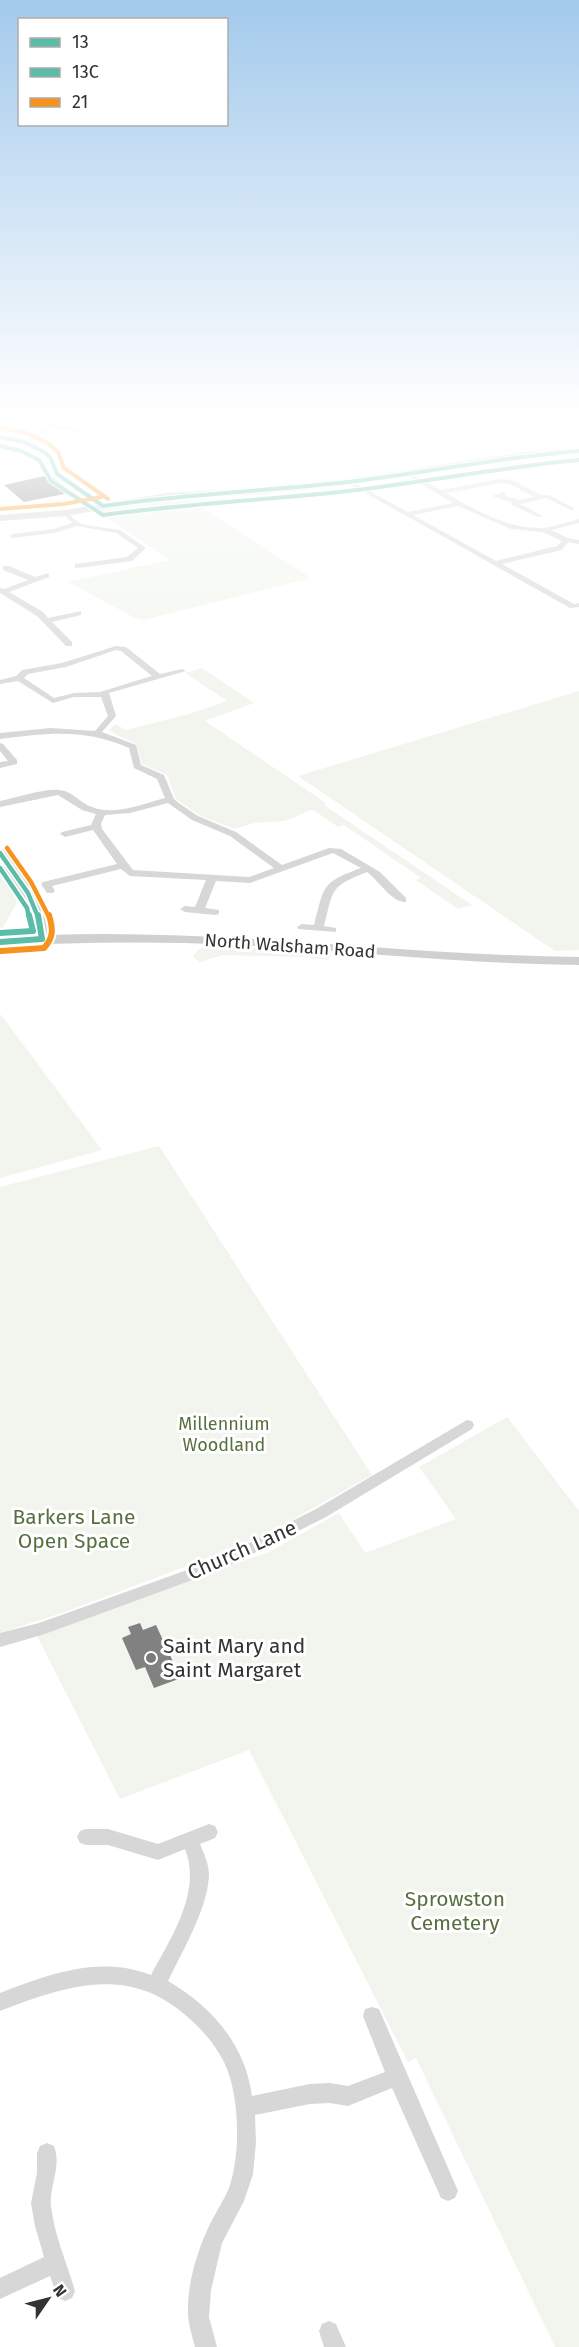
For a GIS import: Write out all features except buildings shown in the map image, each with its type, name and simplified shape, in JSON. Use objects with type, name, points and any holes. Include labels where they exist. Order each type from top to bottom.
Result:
[{"type":"street","points":[[73,521],[92,529],[118,531],[142,549],[129,559],[78,566]]},
{"type":"street","points":[[419,521],[573,606],[579,605]]},
{"type":"street","points":[[496,521],[513,528],[544,530],[579,521]]},
{"type":"street","points":[[13,537],[26,537],[77,524]]},
{"type":"street","points":[[544,530],[566,540],[579,542]]},
{"type":"street","points":[[495,562],[559,548],[566,540]]},
{"type":"street","points":[[86,556],[91,564]]},
{"type":"street","points":[[6,568],[33,579]]},
{"type":"street","points":[[2,591],[46,575]]},
{"type":"street","points":[[2,591],[29,606],[68,643],[57,644]]},
{"type":"street","points":[[47,621],[78,613]]},
{"type":"street","points":[[0,682],[19,678],[25,672],[63,664],[116,648],[123,649],[158,677]]},
{"type":"street","points":[[19,678],[53,701],[74,695],[102,694],[111,689],[182,671]]},
{"type":"street","points":[[98,732],[112,716],[102,694]]},
{"type":"street","points":[[0,736],[43,730],[98,732],[133,747],[135,763],[161,777],[170,800],[195,818],[233,834],[282,869]]},
{"type":"street","points":[[0,746],[14,762]]},
{"type":"street","points":[[0,765],[24,759]]},
{"type":"street","points":[[0,804],[58,790],[66,793],[84,807],[101,813],[170,800]]},
{"type":"street","points":[[96,827],[101,813]]},
{"type":"street","points":[[65,834],[96,827]]},
{"type":"street","points":[[96,827],[121,866],[130,873],[250,880],[332,850],[344,853],[386,882],[390,895],[403,900]]},
{"type":"street","points":[[0,853],[39,911],[43,926],[42,939]]},
{"type":"street","points":[[46,884],[121,866]]},
{"type":"street","points":[[318,929],[330,887],[343,878],[367,869]]},
{"type":"street","points":[[200,910],[212,878]]},
{"type":"street","points":[[185,909],[215,912]]},
{"type":"street","points":[[302,927],[332,930]]},
{"type":"street","name":"North Walsham Road","points":[[0,942],[42,939],[194,939],[316,946],[429,956],[579,962]]},
{"type":"street","name":"Church Lane","points":[[0,1640],[40,1629],[220,1564],[321,1513],[467,1425]]},
{"type":"street","points":[[86,1837],[108,1837],[158,1852],[209,1832]]},
{"type":"street","points":[[156,1984],[192,1907],[201,1877],[196,1855],[189,1839]]},
{"type":"street","points":[[0,2002],[45,1984],[76,1976],[107,1975],[138,1979],[156,1984],[198,2014],[220,2038],[234,2062],[245,2107],[246,2140],[240,2185],[215,2236],[198,2309],[206,2347]]},
{"type":"street","points":[[372,2016],[448,2191]]},
{"type":"street","points":[[245,2107],[310,2094],[330,2093],[348,2096],[398,2077]]},
{"type":"street","points":[[46,2152],[47,2173],[41,2203],[65,2291]]},
{"type":"street","points":[[0,2289],[56,2262]]},
{"type":"green space","points":[[111,521],[222,521],[308,576],[307,579],[143,620],[135,618],[68,582],[170,560]]},
{"type":"green space","points":[[202,668],[254,703],[205,721],[472,905],[458,909],[416,880],[421,878],[344,825],[338,827],[315,811],[311,810],[285,821],[253,823],[235,829],[201,816],[176,799],[167,775],[142,764],[136,744],[109,731],[115,724],[126,730],[189,714],[227,701],[185,673]]},
{"type":"green space","points":[[579,691],[579,950],[555,951],[298,776]]},
{"type":"green space","points":[[0,869],[9,879],[17,903],[0,932]]},
{"type":"green space","points":[[207,946],[313,951],[332,955],[328,960],[307,957],[222,955],[200,962],[193,957],[198,950]]},
{"type":"green space","points":[[1,1015],[102,1150],[0,1178]]},
{"type":"green space","name":"Millennium Woodland","points":[[159,1146],[372,1475],[274,1530],[237,1547],[65,1612],[0,1633],[0,1187]]},
{"type":"green space","name":"Sprowston Cemetery","points":[[507,1417],[579,1511],[579,2347],[555,2347],[416,2058],[408,2062],[249,1750],[120,1799],[36,1634],[43,1635],[171,1586],[269,1552],[339,1513],[365,1553],[456,1519],[419,1467]]},
{"type":"transit line","name":"21","points":[[1,951],[44,948],[51,940],[52,928],[41,898],[7,848]]},
{"type":"transit line","name":"13","points":[[0,853],[28,893],[38,915],[42,939],[0,942]]},
{"type":"transit line","name":"13C","points":[[0,868],[27,908],[33,931],[0,933]]},
{"type":"place","name":"Saint Mary and Saint Margaret","points":[[151,1658]]},
{"type":"park label","name":"Barkers Lane Open Space","points":[[74,1529]]}]
